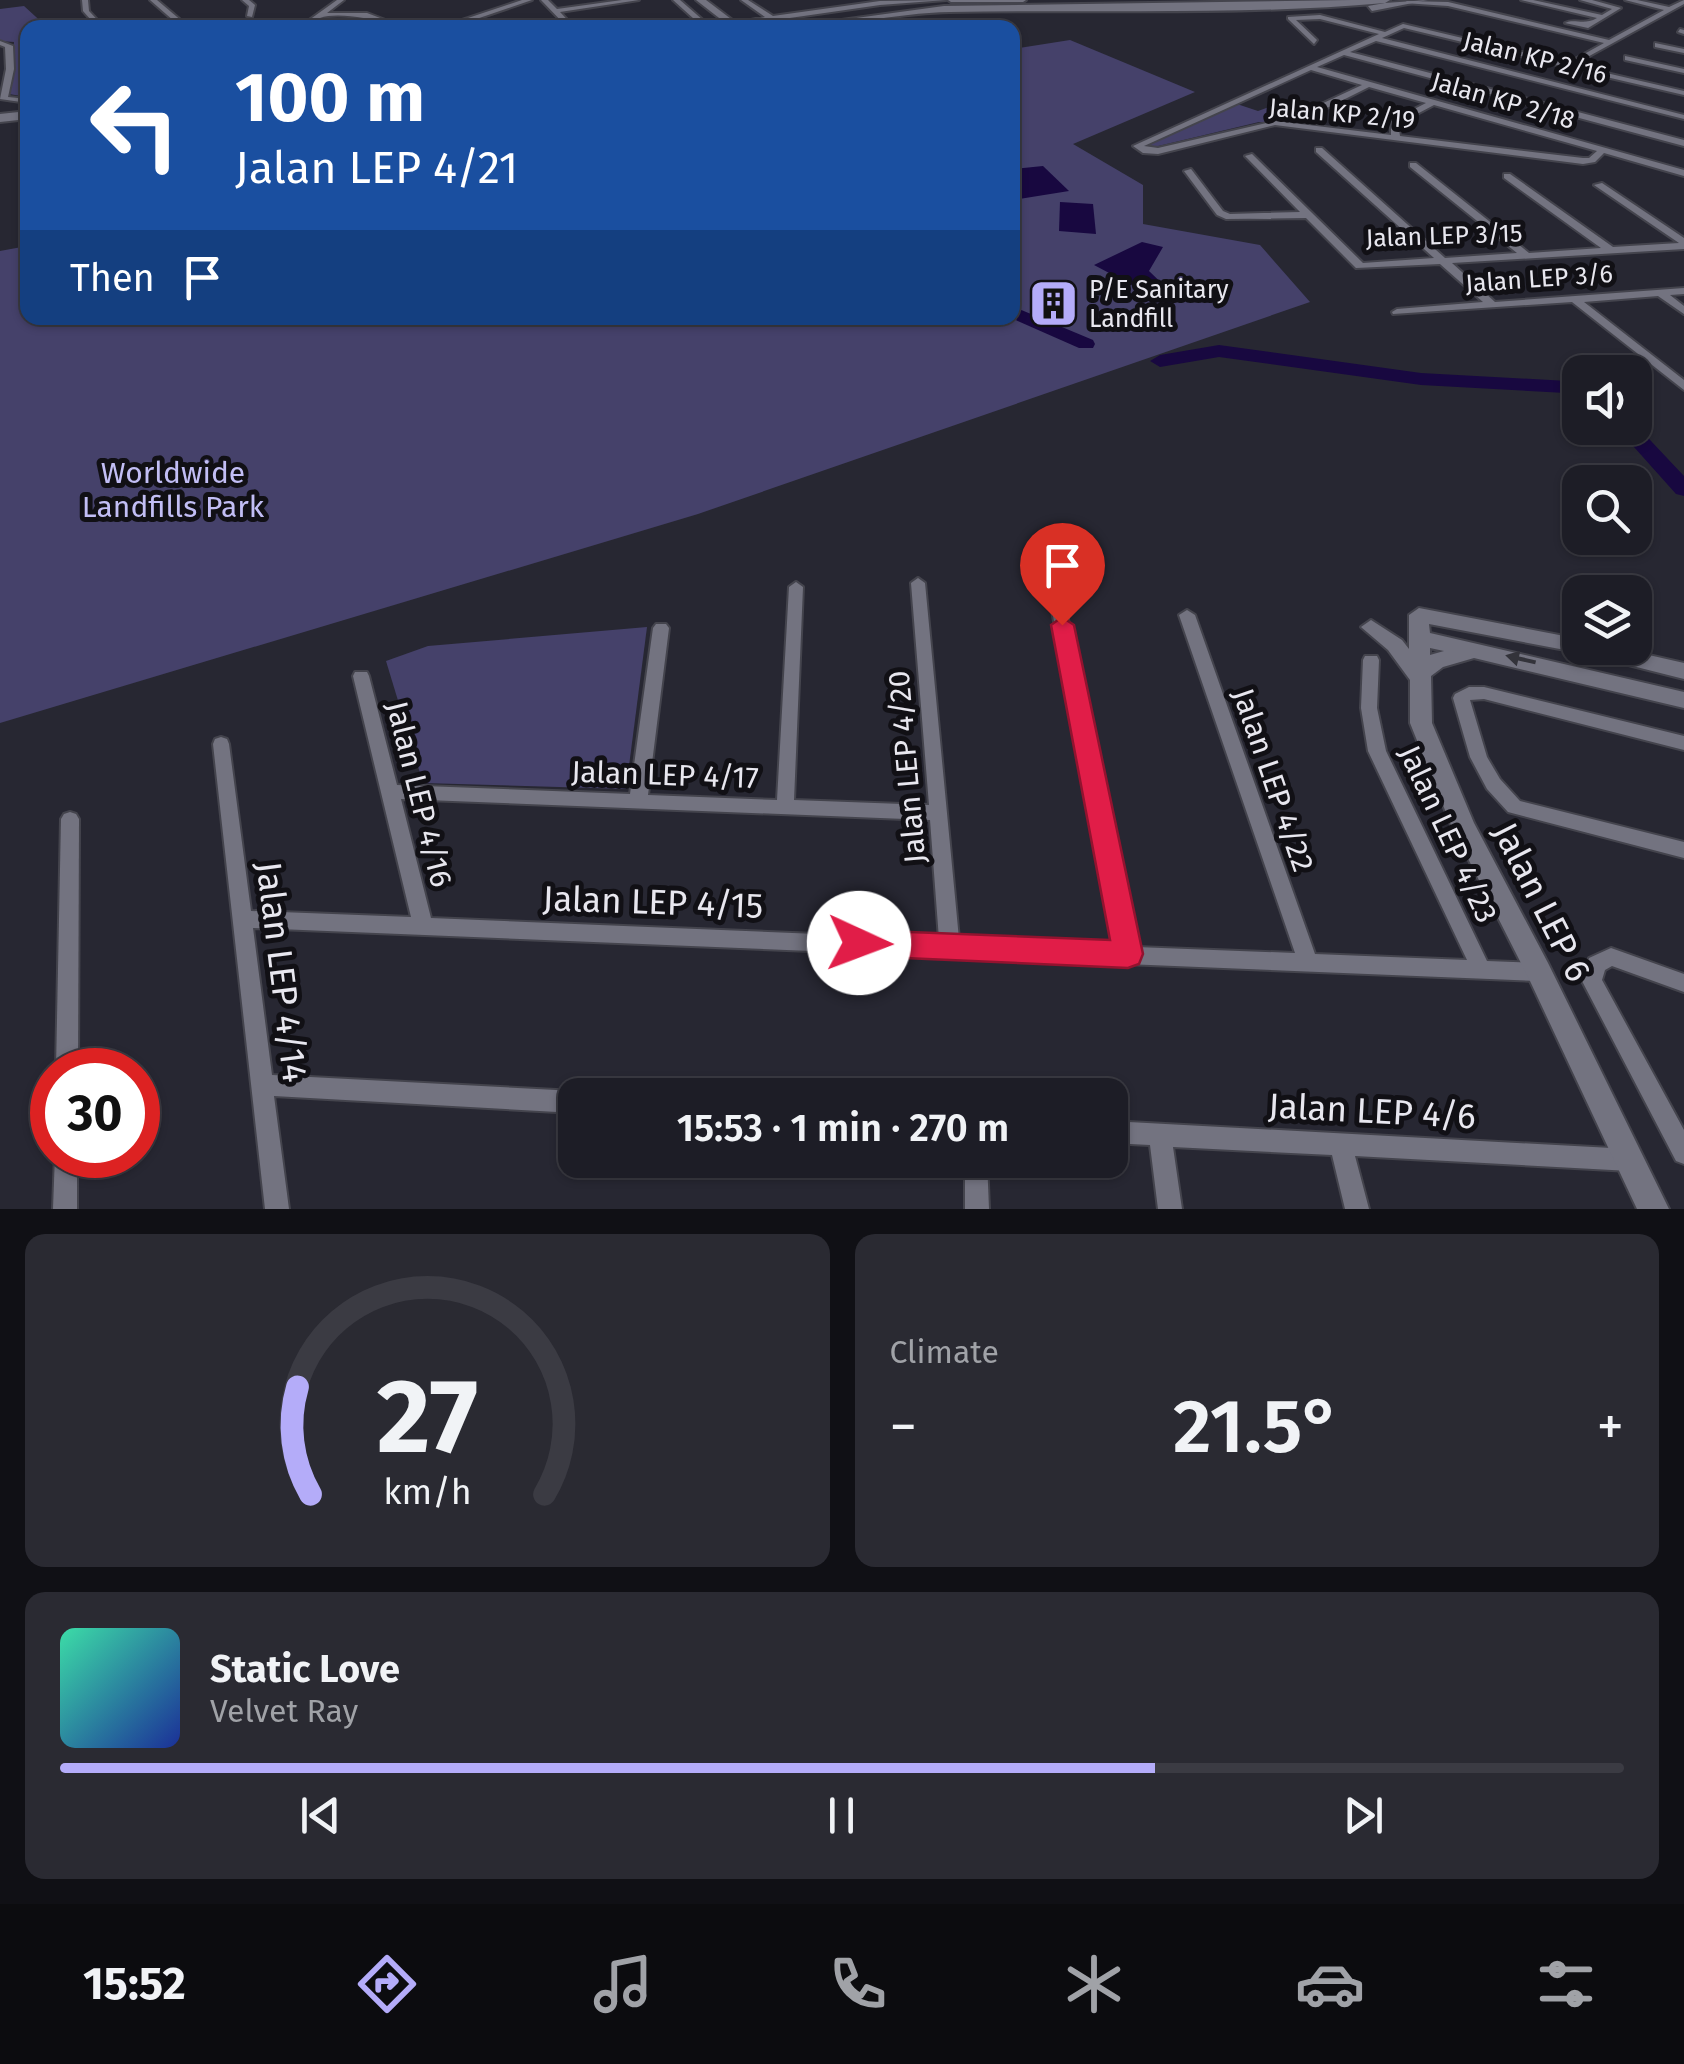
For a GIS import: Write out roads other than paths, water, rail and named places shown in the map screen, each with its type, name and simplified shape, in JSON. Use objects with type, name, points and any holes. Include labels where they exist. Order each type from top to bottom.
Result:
[{"type":"main road","points":[[894,20],[1008,11],[1316,6],[1385,0]]},
{"type":"main road","points":[[846,20],[988,5],[1008,11],[1318,12],[1423,0]]},
{"type":"street","points":[[152,0],[177,20]]},
{"type":"street","points":[[245,0],[252,5],[250,16]]},
{"type":"street","points":[[311,20],[342,0]]},
{"type":"street","points":[[471,20],[529,0]]},
{"type":"street","points":[[544,0],[564,20]]},
{"type":"street","points":[[556,11],[636,0]]},
{"type":"street","points":[[676,0],[702,20]]},
{"type":"street","points":[[700,0],[734,20]]},
{"type":"street","points":[[720,0],[738,20]]},
{"type":"street","points":[[744,0],[772,19]]},
{"type":"street","points":[[812,0],[828,10]]},
{"type":"street","points":[[768,20],[878,1],[943,0]]},
{"type":"street","points":[[951,0],[988,5],[1023,0]]},
{"type":"street","points":[[1439,0],[1610,42]]},
{"type":"street","points":[[1476,0],[1582,26],[1618,8],[1583,0]]},
{"type":"street","points":[[1524,0],[1603,17]]},
{"type":"street","points":[[1628,0],[1670,9]]},
{"type":"street","points":[[1542,80],[1684,1]]},
{"type":"street","points":[[1407,4],[1448,4]]},
{"type":"street","points":[[318,15],[367,15],[382,20]]},
{"type":"street","points":[[490,15],[494,20]]},
{"type":"street","points":[[1529,23],[1542,17]]},
{"type":"street","points":[[1314,42],[1290,18],[1320,18],[1386,34]]},
{"type":"street","name":"Jalan KP 2/19","points":[[1569,65],[1411,26],[1137,146],[1158,151],[1275,123],[1583,161],[1592,160],[1604,150]]},
{"type":"street","name":"Jalan KP 2/16","points":[[1376,39],[1684,116]]},
{"type":"street","points":[[0,43],[8,46],[10,54],[4,99],[20,100]]},
{"type":"street","points":[[1658,44],[1684,50]]},
{"type":"street","points":[[1344,53],[1684,144]]},
{"type":"street","points":[[1628,58],[1684,71]]},
{"type":"street","name":"Jalan KP 2/18","points":[[1311,68],[1684,173]]},
{"type":"street","points":[[1605,74],[1684,93]]},
{"type":"street","points":[[1320,108],[1370,84]]},
{"type":"street","points":[[1396,138],[1394,123],[1434,102]]},
{"type":"street","points":[[1482,133],[1502,121]]},
{"type":"street","points":[[1319,150],[1492,305]]},
{"type":"street","name":"Jalan LEP 3/15","points":[[1249,156],[1360,266],[1684,244]]},
{"type":"street","points":[[1413,165],[1526,256]]},
{"type":"street","points":[[1188,170],[1229,218],[1307,215]]},
{"type":"street","points":[[1507,176],[1611,250]]},
{"type":"street","points":[[1598,184],[1684,244]]},
{"type":"street","name":"Jalan LEP 3/6","points":[[1397,312],[1684,290]]},
{"type":"street","points":[[1658,292],[1684,311]]},
{"type":"street","points":[[1574,299],[1684,386]]},
{"type":"street","name":"Jalan LEP 4/20","points":[[918,582],[950,947]]},
{"type":"street","points":[[785,807],[796,587]]},
{"type":"street","points":[[1056,595],[1128,954]]},
{"type":"street","name":"Jalan LEP 6","points":[[1562,643],[1418,615],[1421,723],[1463,825],[1653,1209]]},
{"type":"street","name":"Jalan LEP 4/22","points":[[1187,616],[1308,962]]},
{"type":"street","points":[[1371,627],[1395,645],[1417,674],[1436,661],[1478,650]]},
{"type":"street","points":[[638,802],[661,628]]},
{"type":"street","points":[[1419,638],[1684,700]]},
{"type":"street","name":"Jalan LEP 4/23","points":[[1371,660],[1369,708],[1378,750],[1481,969]]},
{"type":"street","points":[[1652,663],[1684,671]]},
{"type":"street","name":"Jalan LEP 4/16","points":[[361,676],[423,925]]},
{"type":"street","points":[[1684,742],[1484,693],[1469,693],[1461,698],[1470,739],[1496,792],[1514,807],[1684,850]]},
{"type":"street","name":"Jalan LEP 4/14","points":[[221,744],[276,1209]]},
{"type":"street","name":"Jalan LEP 4/17","points":[[390,792],[938,813]]},
{"type":"street","points":[[67,1048],[70,819]]},
{"type":"street","name":"Jalan LEP 4/15","points":[[243,919],[1539,972]]},
{"type":"street","points":[[1684,983],[1611,956],[1596,964],[1592,980],[1684,1153]]},
{"type":"street","points":[[264,1085],[558,1101]]},
{"type":"street","name":"Jalan LEP 4/6","points":[[1128,1133],[1630,1160]]},
{"type":"street","points":[[1160,1134],[1170,1209]]},
{"type":"street","points":[[1341,1144],[1357,1209]]},
{"type":"street","points":[[65,1209],[66,1178]]},
{"type":"street","points":[[976,1178],[977,1209]]},
{"type":"waterway","points":[[1020,315],[1086,344]]},
{"type":"waterway","points":[[1160,361],[1219,351],[1421,379],[1562,387]]},
{"type":"waterway","points":[[1643,445],[1684,489]]},
{"type":"place","name":"P/E Sanitary Landfill","points":[[1054,304]]},
{"type":"park label","name":"Worldwide Landfills Park","points":[[173,490]]}]
